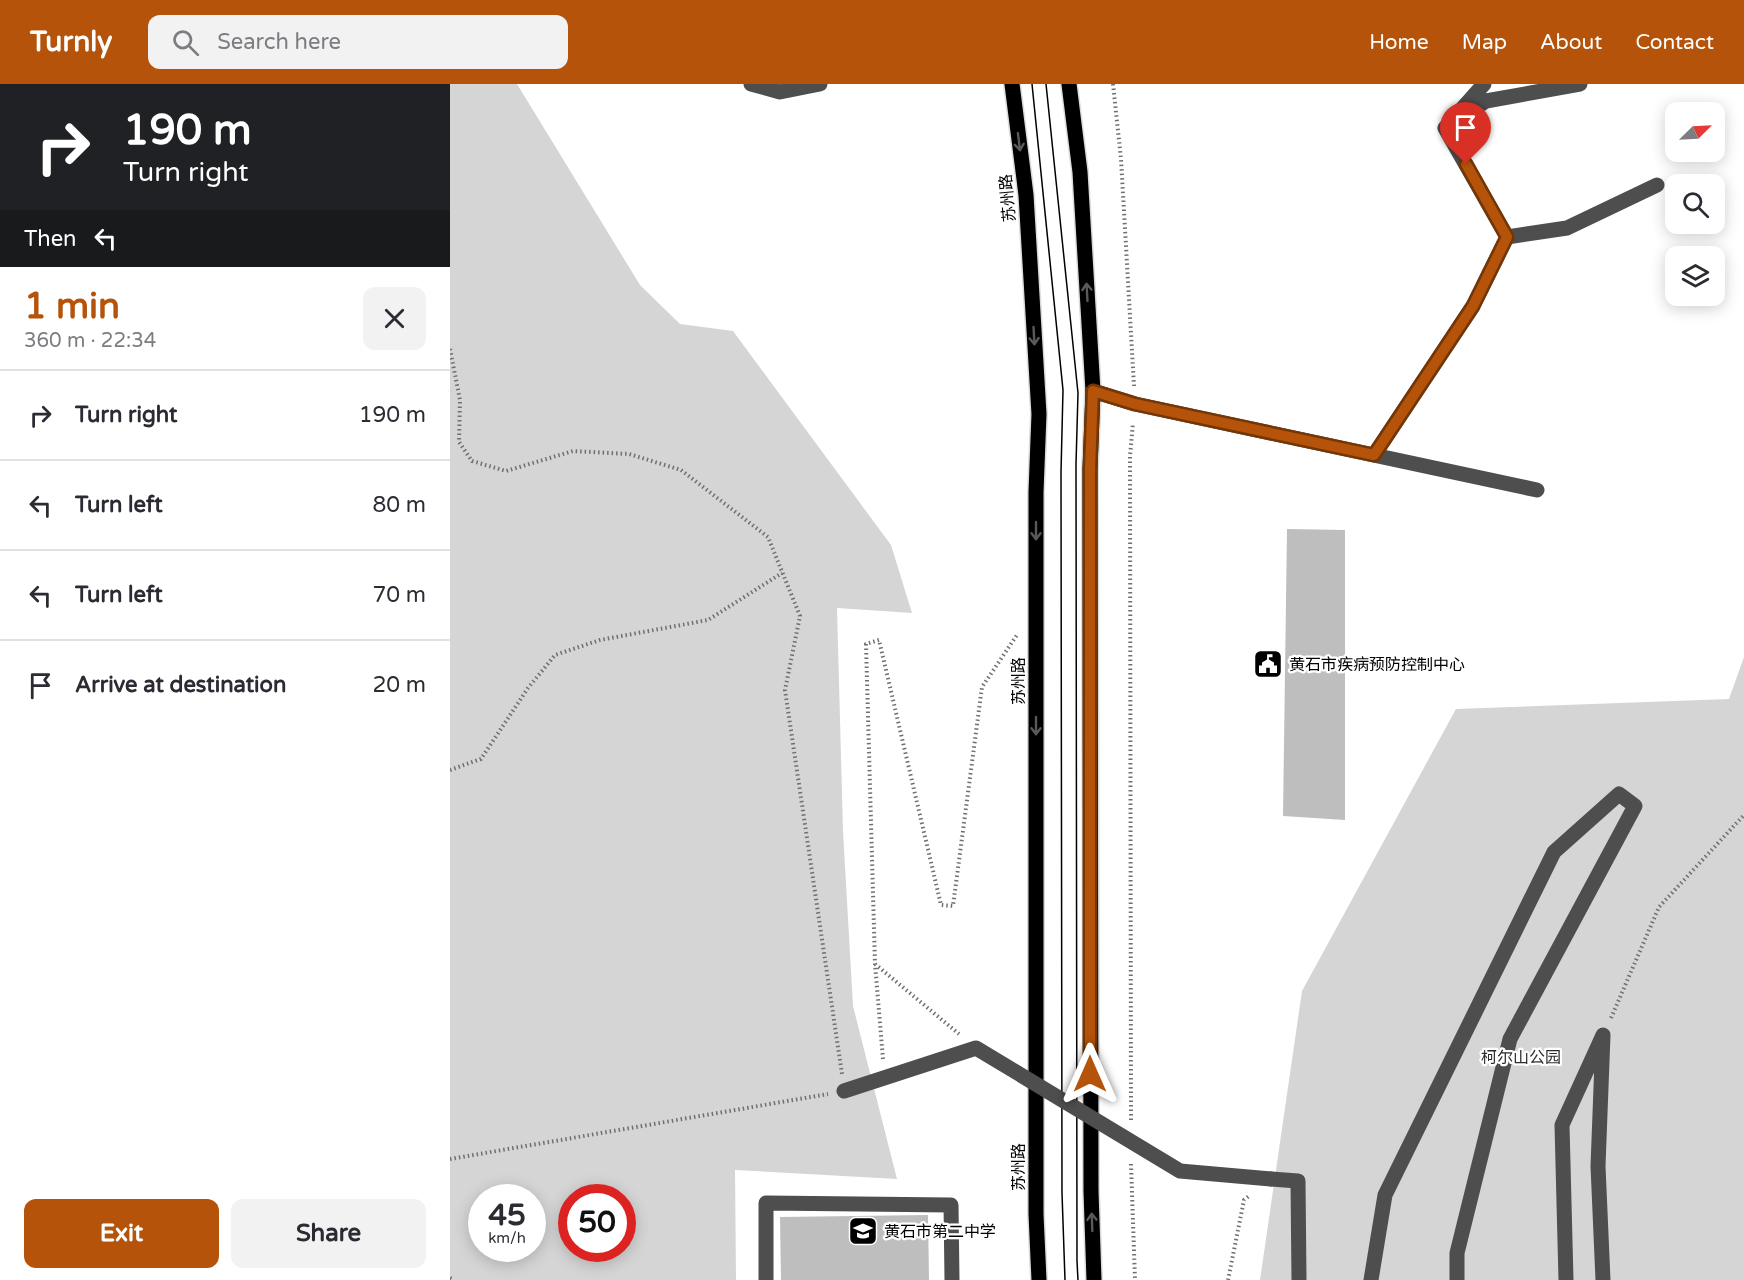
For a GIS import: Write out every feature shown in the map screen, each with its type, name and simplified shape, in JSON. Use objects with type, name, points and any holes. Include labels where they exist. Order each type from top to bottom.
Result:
[{"type":"main road","name":"苏州路","points":[[1012,84],[1026,195],[1039,414],[1036,492],[1036,1214],[1039,1280]]},
{"type":"main road","points":[[1069,84],[1080,172],[1093,391],[1090,469],[1090,623],[1091,1191],[1094,1280]]},
{"type":"street","points":[[751,84],[780,92],[820,84]]},
{"type":"street","points":[[1445,128],[1484,84]]},
{"type":"street","points":[[1445,128],[1486,101],[1580,84]]},
{"type":"street","points":[[1445,128],[1507,237]]},
{"type":"street","points":[[1507,237],[1567,228],[1657,185]]},
{"type":"street","points":[[1374,455],[1473,306],[1507,237]]},
{"type":"street","points":[[1093,391],[1135,404],[1537,490]]},
{"type":"street","points":[[1371,1280],[1385,1196],[1554,852],[1619,794],[1635,806],[1510,1038],[1457,1253],[1457,1280]]},
{"type":"street","points":[[1566,1280],[1562,1125],[1603,1035]]},
{"type":"street","points":[[1603,1035],[1598,1166],[1603,1280]]},
{"type":"street","points":[[844,1091],[976,1048],[1180,1171],[1298,1181],[1299,1280]]},
{"type":"street","points":[[766,1280],[766,1203],[951,1205],[952,1280]]},
{"type":"path","points":[[1113,84],[1121,159],[1135,404],[1130,456],[1131,1130]]},
{"type":"path","points":[[450,349],[460,400],[459,442],[472,460],[506,471],[573,451],[629,454],[681,470],[768,537],[800,616],[785,690],[844,1091],[450,1159]]},
{"type":"path","points":[[450,770],[481,759],[528,688],[555,655],[600,640],[708,620],[782,573]]},
{"type":"path","points":[[885,1078],[875,964],[866,644],[879,640],[941,904],[953,906],[982,687],[1018,634]]},
{"type":"path","points":[[1603,1035],[1659,907],[1744,814]]},
{"type":"path","points":[[875,964],[976,1048]]},
{"type":"path","points":[[1131,1154],[1135,1280]]},
{"type":"path","points":[[1228,1280],[1244,1200],[1271,1179]]},
{"type":"green space","points":[[450,84],[517,84],[640,285],[680,324],[733,331],[891,545],[912,613],[837,608],[843,831],[853,1006],[897,1179],[735,1170],[736,1280],[450,1280]]},
{"type":"green space","name":"柯尔山公园","points":[[1744,657],[1744,1280],[1260,1280],[1302,991],[1456,709],[1729,699]]},
{"type":"building","points":[[1287,529],[1345,530],[1345,820],[1283,816]]},
{"type":"building","points":[[928,1215],[929,1280],[781,1280],[780,1217]]},
{"type":"tram line","points":[[1032,84],[1063,390],[1061,472],[1062,1193],[1065,1280]]},
{"type":"tram line","points":[[1046,84],[1078,393],[1076,464],[1078,1280]]},
{"type":"place","name":"黄石市疾病预防控制中心","points":[[1268,664]]},
{"type":"place","name":"黄石市第二中学","points":[[863,1231]]},
{"type":"route","points":[[1090,1074],[1090,469],[1093,391],[1135,404],[1374,455],[1473,306],[1507,237],[1466,164]]}]
